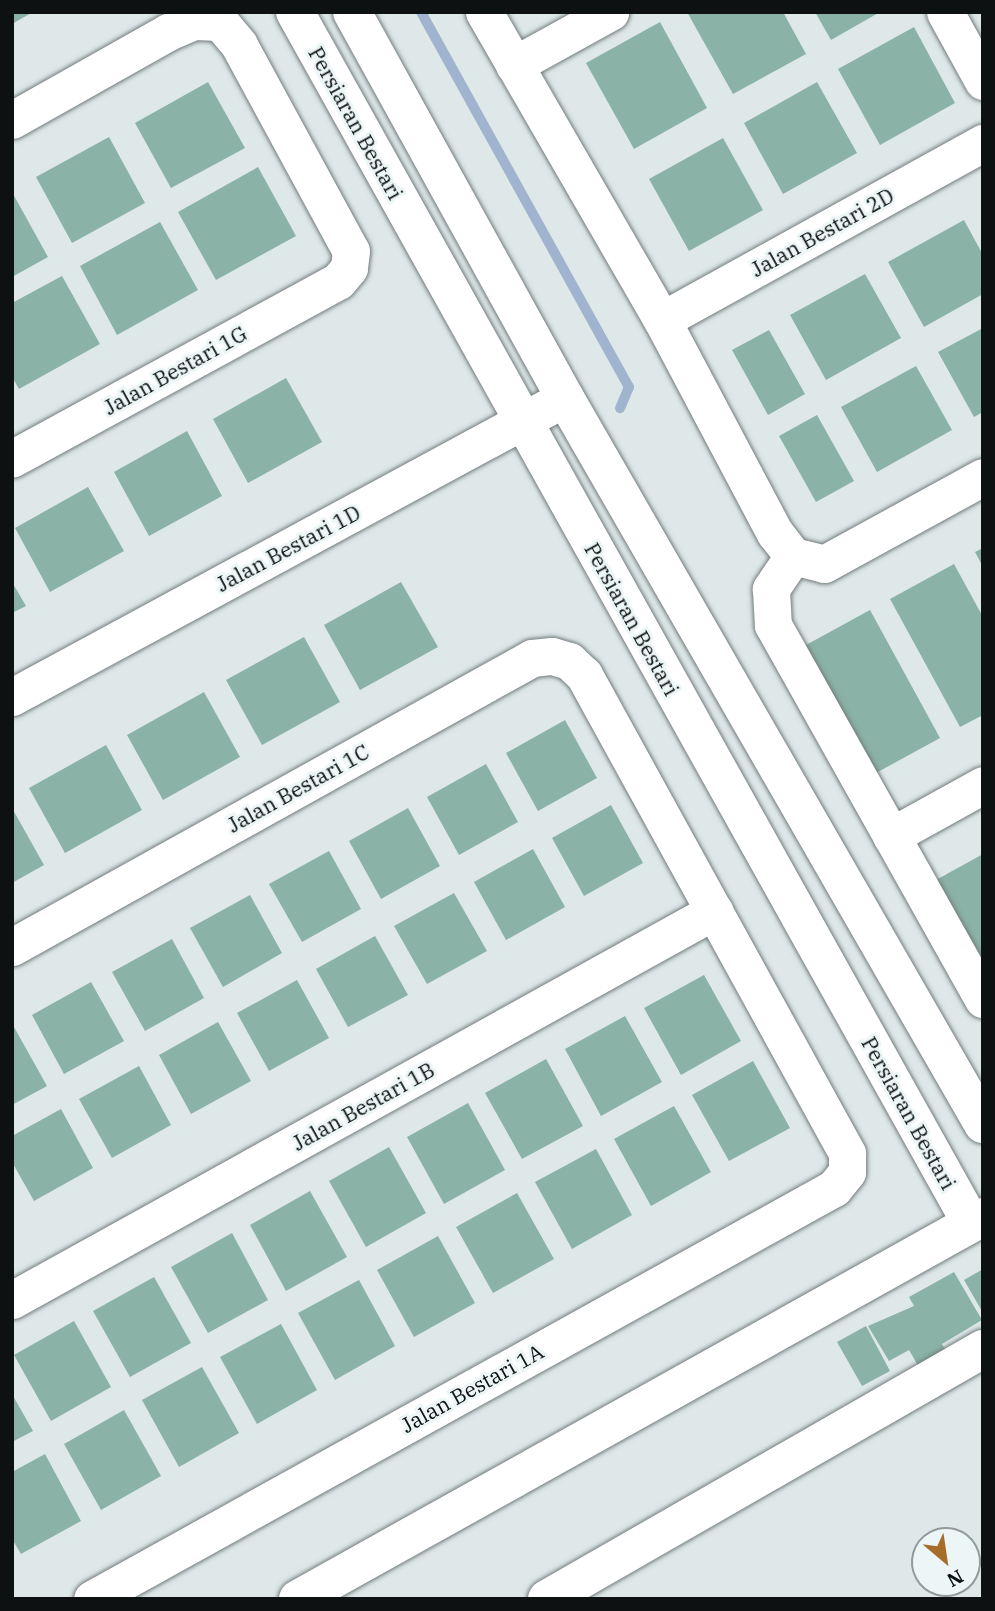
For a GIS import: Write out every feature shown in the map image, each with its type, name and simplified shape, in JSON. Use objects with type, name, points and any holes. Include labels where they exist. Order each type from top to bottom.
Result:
[{"type":"street","name":"Persiaran Bestari","points":[[295,12],[521,422],[977,1220]]},
{"type":"street","points":[[352,12],[565,398],[983,1124]]},
{"type":"street","points":[[484,12],[662,320],[775,533],[793,556],[824,564],[983,477]]},
{"type":"street","points":[[514,65],[610,12]]},
{"type":"street","points":[[945,12],[983,81]]},
{"type":"street","name":"Jalan Bestari 1G","points":[[12,120],[168,32],[194,21],[220,22],[239,45],[345,234],[351,251],[349,268],[338,281],[12,459]]},
{"type":"street","name":"Jalan Bestari 2D","points":[[662,320],[983,143]]},
{"type":"street","name":"Jalan Bestari 1D","points":[[12,697],[565,398]]},
{"type":"street","points":[[793,556],[771,589],[773,625],[983,999]]},
{"type":"street","name":"Jalan Bestari 1C","points":[[12,947],[532,658],[552,656],[569,661],[584,675],[714,911]]},
{"type":"street","points":[[891,835],[983,785]]},
{"type":"street","name":"Jalan Bestari 1A","points":[[92,1599],[834,1188],[847,1172],[842,1138],[714,911]]},
{"type":"street","name":"Jalan Bestari 1B","points":[[12,1300],[714,911]]},
{"type":"street","points":[[298,1599],[977,1220]]},
{"type":"street","points":[[547,1599],[983,1349]]},
{"type":"building","points":[[12,12],[33,12],[12,24]]},
{"type":"building","points":[[687,12],[783,12],[806,54],[733,94]]},
{"type":"building","points":[[815,12],[880,12],[831,40]]},
{"type":"building","points":[[660,22],[707,108],[634,149],[586,63]]},
{"type":"building","points":[[914,27],[955,103],[880,145],[838,69]]},
{"type":"building","points":[[208,82],[245,148],[171,188],[135,123]]},
{"type":"building","points":[[817,82],[857,153],[783,194],[744,123]]},
{"type":"building","points":[[109,137],[145,203],[72,243],[36,177]]},
{"type":"building","points":[[723,138],[763,210],[689,251],[649,179]]},
{"type":"building","points":[[258,167],[296,236],[216,280],[178,212]]},
{"type":"building","points":[[12,192],[48,257],[12,277]]},
{"type":"building","points":[[964,220],[983,255],[983,294],[924,327],[888,262]]},
{"type":"building","points":[[160,222],[198,290],[117,335],[80,266]]},
{"type":"building","points":[[865,274],[901,338],[826,380],[790,315]]},
{"type":"building","points":[[62,276],[100,344],[19,389],[12,377],[12,303]]},
{"type":"building","points":[[983,328],[983,412],[974,417],[938,352]]},
{"type":"building","points":[[769,330],[805,394],[768,415],[732,350]]},
{"type":"building","points":[[916,366],[952,430],[877,472],[841,407]]},
{"type":"building","points":[[286,378],[322,442],[248,483],[213,419]]},
{"type":"building","points":[[817,415],[854,481],[816,502],[779,436]]},
{"type":"building","points":[[187,431],[222,496],[149,536],[114,472]]},
{"type":"building","points":[[88,487],[124,551],[50,592],[15,528]]},
{"type":"building","points":[[983,548],[983,567],[975,552]]},
{"type":"building","points":[[954,564],[983,617],[983,715],[960,727],[890,599]]},
{"type":"building","points":[[12,582],[26,606],[12,613]]},
{"type":"building","points":[[401,582],[438,647],[360,690],[324,625]]},
{"type":"building","points":[[870,610],[940,738],[876,773],[806,645]]},
{"type":"building","points":[[304,637],[340,702],[262,745],[226,680]]},
{"type":"building","points":[[204,692],[240,757],[163,800],[127,735]]},
{"type":"building","points":[[565,720],[597,778],[538,811],[506,753]]},
{"type":"building","points":[[106,745],[142,810],[65,853],[29,788]]},
{"type":"building","points":[[486,764],[518,822],[459,855],[427,797]]},
{"type":"building","points":[[611,805],[643,863],[584,896],[552,838]]},
{"type":"building","points":[[12,808],[44,865],[12,883]]},
{"type":"building","points":[[408,808],[440,866],[381,899],[349,841]]},
{"type":"building","points":[[533,849],[565,907],[506,940],[474,882]]},
{"type":"building","points":[[329,851],[361,909],[302,942],[269,884]]},
{"type":"building","points":[[983,854],[983,965],[936,880]]},
{"type":"building","points":[[454,893],[487,951],[427,984],[394,926]]},
{"type":"building","points":[[250,895],[282,953],[223,987],[190,928]]},
{"type":"building","points":[[375,936],[408,995],[348,1027],[316,969]]},
{"type":"building","points":[[172,939],[204,998],[145,1031],[112,972]]},
{"type":"building","points":[[704,975],[741,1041],[681,1075],[644,1008]]},
{"type":"building","points":[[297,980],[329,1038],[269,1071],[237,1013]]},
{"type":"building","points":[[91,982],[124,1041],[64,1074],[32,1015]]},
{"type":"building","points":[[625,1016],[662,1082],[601,1116],[565,1049]]},
{"type":"building","points":[[218,1022],[251,1081],[191,1114],[159,1055]]},
{"type":"building","points":[[14,1027],[47,1086],[12,1105],[12,1028]]},
{"type":"building","points":[[546,1059],[583,1126],[522,1159],[485,1093]]},
{"type":"building","points":[[753,1061],[790,1128],[729,1161],[692,1095]]},
{"type":"building","points":[[139,1066],[171,1125],[112,1158],[79,1099]]},
{"type":"building","points":[[468,1103],[505,1170],[444,1204],[407,1137]]},
{"type":"building","points":[[674,1106],[711,1172],[651,1206],[614,1139]]},
{"type":"building","points":[[61,1109],[93,1168],[34,1201],[12,1162],[12,1136]]},
{"type":"building","points":[[389,1147],[426,1213],[366,1247],[329,1181]]},
{"type":"building","points":[[596,1149],[632,1215],[572,1249],[535,1182]]},
{"type":"building","points":[[310,1191],[347,1257],[286,1291],[250,1225]]},
{"type":"building","points":[[517,1193],[554,1259],[493,1293],[456,1227]]},
{"type":"building","points":[[232,1233],[268,1300],[208,1333],[171,1267]]},
{"type":"building","points":[[438,1236],[475,1303],[414,1337],[377,1270]]},
{"type":"building","points":[[983,1269],[983,1313],[964,1280]]},
{"type":"building","points":[[954,1272],[982,1320],[942,1344],[947,1353],[920,1369],[909,1350],[889,1361],[868,1326],[914,1306],[909,1297]]},
{"type":"building","points":[[154,1277],[191,1343],[130,1377],[93,1311]]},
{"type":"building","points":[[359,1280],[395,1346],[335,1380],[298,1313]]},
{"type":"building","points":[[74,1321],[111,1387],[51,1421],[14,1355]]},
{"type":"building","points":[[281,1324],[317,1390],[257,1424],[220,1357]]},
{"type":"building","points":[[866,1326],[890,1371],[862,1386],[837,1342]]},
{"type":"building","points":[[202,1367],[239,1433],[179,1467],[142,1400]]},
{"type":"building","points":[[12,1394],[33,1431],[12,1442]]},
{"type":"building","points":[[124,1410],[161,1476],[101,1510],[64,1444]]},
{"type":"building","points":[[45,1454],[81,1521],[21,1554],[12,1539],[12,1472]]},
{"type":"waterway","points":[[421,12],[629,387],[620,408]]}]
